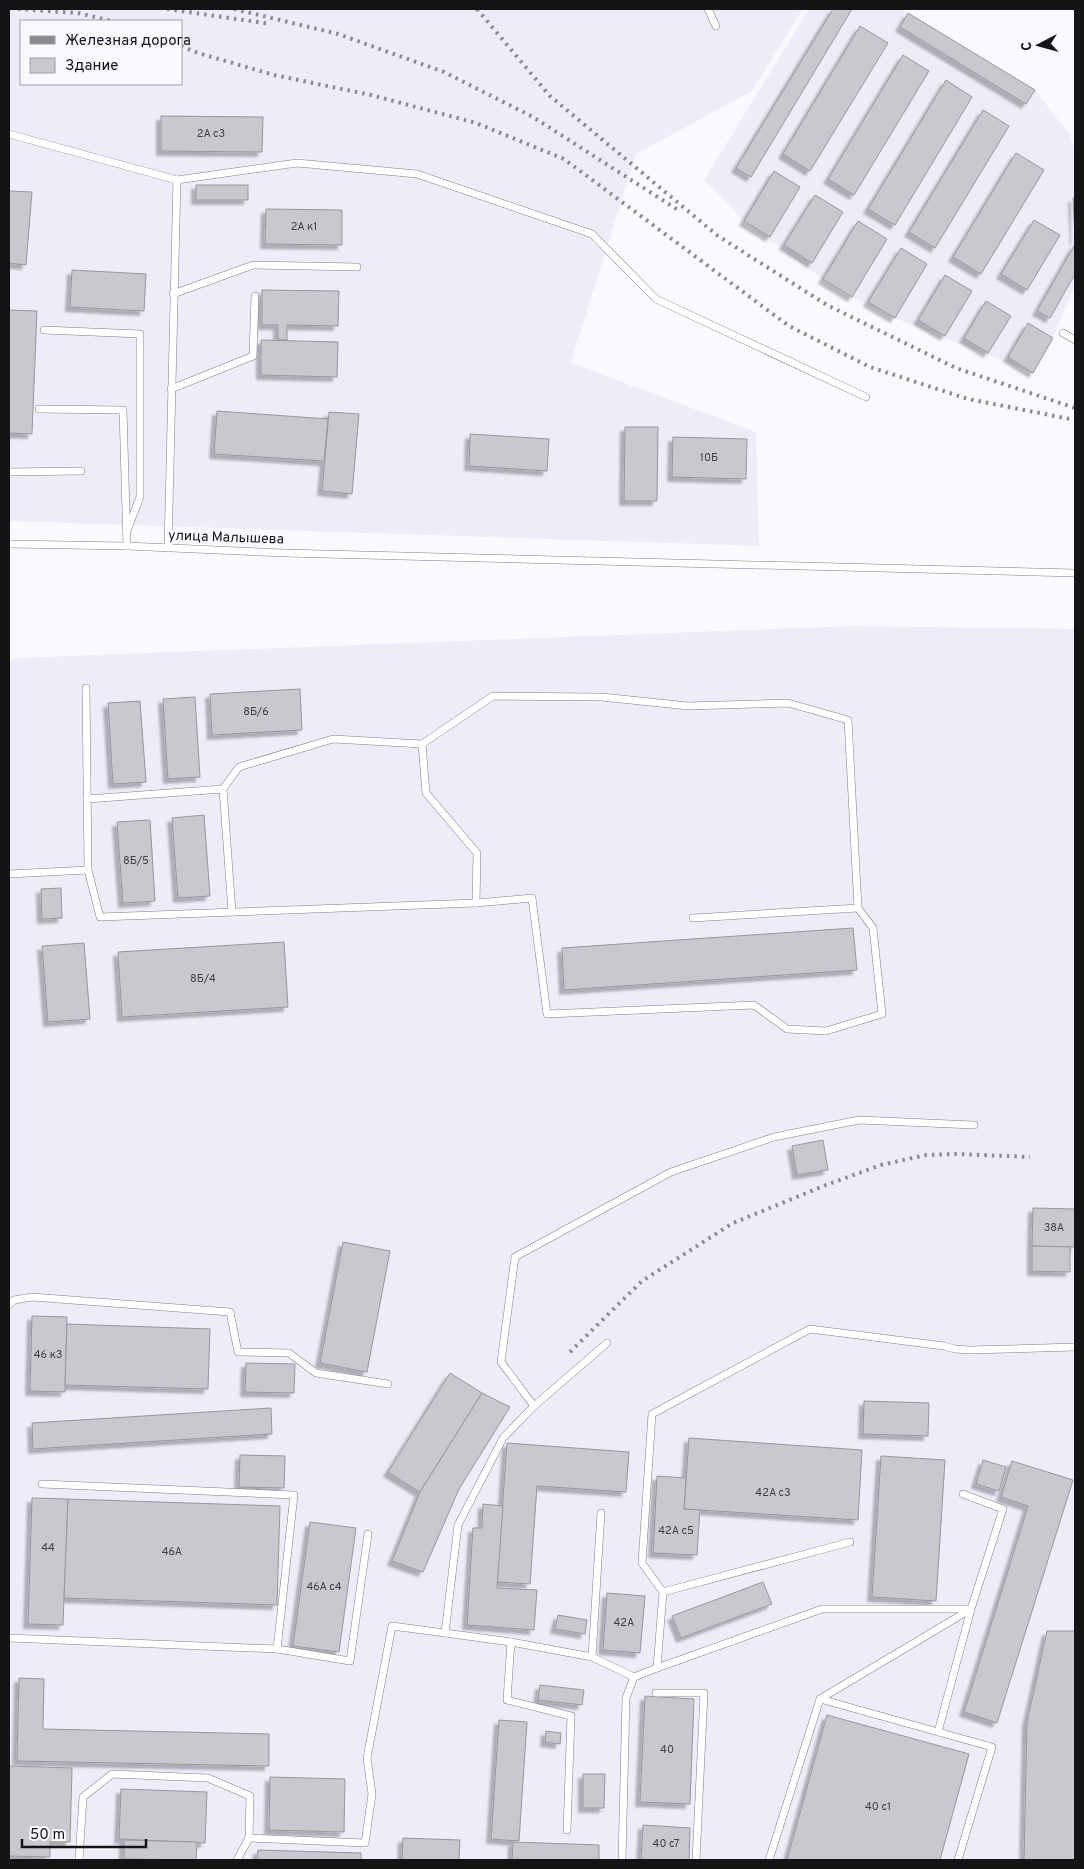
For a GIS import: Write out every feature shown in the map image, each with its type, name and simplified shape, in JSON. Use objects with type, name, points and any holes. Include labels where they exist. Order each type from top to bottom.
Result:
[{"type":"lane","points":[[708,9],[716,26]]},
{"type":"lane","points":[[9,134],[177,180],[297,163],[417,174],[592,234],[656,299],[866,397]]},
{"type":"lane","points":[[168,548],[177,180]]},
{"type":"lane","points":[[173,294],[253,265],[357,267]]},
{"type":"lane","points":[[172,389],[253,356],[254,296]]},
{"type":"lane","points":[[44,330],[140,334],[140,497],[127,531]]},
{"type":"lane","points":[[1063,333],[1075,340]]},
{"type":"lane","points":[[39,409],[123,410],[128,546]]},
{"type":"lane","points":[[9,472],[81,472]]},
{"type":"lane","name":"улица Малышева","points":[[9,544],[1075,573]]},
{"type":"lane","points":[[86,688],[88,870],[100,917],[476,903],[532,898],[547,1014],[754,1005],[787,1030],[826,1031],[882,1014],[873,928],[858,908],[848,720],[788,703],[688,706],[602,697],[493,696],[422,744],[333,739],[239,767],[223,789],[232,912]]},
{"type":"lane","points":[[422,744],[426,793],[477,853],[476,903]]},
{"type":"lane","points":[[87,799],[223,789]]},
{"type":"lane","points":[[9,874],[88,870]]},
{"type":"lane","points":[[693,918],[858,908]]},
{"type":"lane","points":[[534,1406],[501,1362],[515,1257],[671,1172],[774,1137],[859,1120],[974,1125]]},
{"type":"lane","points":[[9,1305],[14,1300],[32,1297],[230,1312],[238,1352],[289,1353],[316,1373],[388,1384]]},
{"type":"lane","points":[[657,1668],[663,1592],[642,1563],[652,1414],[810,1329],[955,1349],[1075,1347]]},
{"type":"lane","points":[[445,1633],[458,1525],[503,1438],[534,1406],[607,1343]]},
{"type":"lane","points":[[42,1484],[294,1494],[277,1649]]},
{"type":"lane","points":[[938,1732],[971,1609],[1003,1509],[963,1494]]},
{"type":"lane","points":[[592,1657],[601,1513]]},
{"type":"lane","points":[[9,1638],[277,1649],[350,1661],[368,1534]]},
{"type":"lane","points":[[663,1592],[850,1542]]},
{"type":"lane","points":[[622,1860],[626,1698],[634,1678],[822,1609],[971,1609]]},
{"type":"lane","points":[[769,1860],[820,1699],[971,1609]]},
{"type":"lane","points":[[249,1838],[365,1843],[372,1794],[367,1758],[392,1626],[511,1642],[592,1657],[634,1678]]},
{"type":"lane","points":[[511,1642],[506,1700],[571,1716],[567,1830]]},
{"type":"lane","points":[[656,1693],[704,1693],[696,1860]]},
{"type":"lane","points":[[820,1699],[992,1747],[958,1860]]},
{"type":"lane","points":[[80,1860],[83,1797],[112,1774],[208,1778],[250,1796],[249,1838],[237,1860]]},
{"type":"shaded area","points":[[9,9],[803,9],[752,91],[636,154],[571,363],[756,432],[759,546],[9,521]]},
{"type":"shaded area","points":[[809,9],[901,9],[1035,90],[1070,135],[1075,152],[1075,285],[1053,338],[1033,373],[895,318],[852,297],[823,279],[744,221],[704,180]]},
{"type":"shaded area","points":[[852,626],[1075,629],[1075,1860],[9,1860],[9,661],[16,658]]},
{"type":"building","points":[[833,9],[852,9],[751,177],[736,168]]},
{"type":"building","points":[[908,13],[1035,90],[1026,104],[900,27]]},
{"type":"building","points":[[860,26],[888,43],[810,171],[783,154]]},
{"type":"building","points":[[903,55],[929,71],[854,195],[828,179]]},
{"type":"building","points":[[946,80],[972,97],[895,225],[868,209]]},
{"type":"building","points":[[983,110],[1009,126],[935,248],[909,232]]},
{"type":"building","points":[[161,116],[263,117],[262,152],[161,151]]},
{"type":"building","points":[[1016,153],[1044,170],[981,274],[953,257]]},
{"type":"building","points":[[774,171],[800,187],[770,237],[744,221]]},
{"type":"building","points":[[196,185],[248,185],[248,200],[196,200]]},
{"type":"building","points":[[9,191],[32,192],[26,265],[9,263]]},
{"type":"building","points":[[815,195],[843,212],[812,263],[784,245]]},
{"type":"building","points":[[1073,198],[1075,198],[1075,240]]},
{"type":"building","points":[[266,209],[342,210],[342,245],[265,244]]},
{"type":"building","points":[[1034,220],[1060,235],[1027,290],[1001,274]]},
{"type":"building","points":[[858,221],[887,239],[852,297],[823,279]]},
{"type":"building","points":[[1075,244],[1075,274],[1050,318],[1037,311]]},
{"type":"building","points":[[901,248],[927,264],[895,318],[868,302]]},
{"type":"building","points":[[72,270],[146,274],[144,311],[70,307]]},
{"type":"building","points":[[945,275],[972,291],[945,336],[918,320]]},
{"type":"building","points":[[262,290],[339,291],[338,326],[287,325],[287,340],[278,340],[278,325],[262,325]]},
{"type":"building","points":[[986,301],[1011,316],[988,353],[964,338]]},
{"type":"building","points":[[9,310],[37,311],[32,434],[9,433]]},
{"type":"building","points":[[1028,323],[1053,338],[1033,373],[1008,357]]},
{"type":"building","points":[[261,340],[338,342],[337,377],[261,375]]},
{"type":"building","points":[[217,411],[328,419],[324,461],[214,454]]},
{"type":"building","points":[[329,412],[359,414],[352,494],[322,491]]},
{"type":"building","points":[[625,427],[658,427],[657,501],[624,501]]},
{"type":"building","points":[[470,434],[549,439],[547,471],[469,466]]},
{"type":"building","points":[[673,437],[747,439],[746,479],[672,477]]},
{"type":"building","points":[[300,689],[302,730],[212,735],[210,694]]},
{"type":"building","points":[[195,697],[200,777],[168,779],[163,699]]},
{"type":"building","points":[[140,701],[146,782],[113,784],[108,703]]},
{"type":"building","points":[[204,815],[210,896],[178,898],[172,818]]},
{"type":"building","points":[[150,820],[155,901],[123,903],[117,822]]},
{"type":"building","points":[[61,888],[62,918],[42,919],[41,889]]},
{"type":"building","points":[[853,928],[857,970],[564,990],[562,948]]},
{"type":"building","points":[[284,942],[288,1007],[122,1017],[118,952]]},
{"type":"building","points":[[84,943],[90,1019],[48,1022],[42,946]]},
{"type":"building","points":[[823,1140],[828,1170],[797,1175],[792,1146]]},
{"type":"building","points":[[1033,1208],[1075,1209],[1075,1247],[1032,1246]]},
{"type":"building","points":[[343,1242],[390,1251],[367,1372],[320,1363]]},
{"type":"building","points":[[1032,1246],[1070,1247],[1070,1272],[1032,1271]]},
{"type":"building","points":[[32,1316],[67,1317],[65,1392],[30,1391]]},
{"type":"building","points":[[67,1324],[210,1329],[208,1389],[65,1385]]},
{"type":"building","points":[[246,1363],[295,1364],[294,1393],[245,1392]]},
{"type":"building","points":[[450,1373],[482,1393],[420,1492],[388,1472]]},
{"type":"building","points":[[482,1393],[510,1407],[459,1489],[423,1572],[392,1561],[420,1492]]},
{"type":"building","points":[[864,1401],[929,1403],[928,1436],[863,1434]]},
{"type":"building","points":[[271,1408],[272,1434],[33,1449],[32,1423]]},
{"type":"building","points":[[689,1438],[862,1450],[858,1520],[684,1509]]},
{"type":"building","points":[[507,1443],[629,1452],[626,1492],[537,1486],[530,1584],[497,1582]]},
{"type":"building","points":[[240,1455],[285,1456],[284,1488],[239,1487]]},
{"type":"building","points":[[881,1456],[945,1460],[936,1601],[872,1597]]},
{"type":"building","points":[[983,1460],[1006,1467],[999,1491],[976,1484]]},
{"type":"building","points":[[1012,1461],[1073,1480],[997,1723],[964,1712],[1028,1506],[1001,1497]]},
{"type":"building","points":[[657,1476],[686,1478],[684,1509],[700,1510],[697,1555],[653,1553]]},
{"type":"building","points":[[32,1498],[68,1499],[63,1625],[28,1624]]},
{"type":"building","points":[[68,1499],[280,1506],[277,1605],[64,1598]]},
{"type":"building","points":[[483,1504],[503,1506],[497,1588],[537,1590],[534,1630],[467,1625],[473,1528],[482,1528]]},
{"type":"building","points":[[310,1522],[356,1528],[339,1652],[293,1646]]},
{"type":"building","points":[[763,1582],[772,1604],[681,1638],[672,1616]]},
{"type":"building","points":[[607,1593],[645,1596],[640,1653],[603,1650]]},
{"type":"building","points":[[558,1615],[587,1620],[585,1634],[555,1629]]},
{"type":"building","points":[[1047,1631],[1075,1631],[1075,1860],[1024,1860],[1027,1722]]},
{"type":"building","points":[[19,1678],[44,1679],[43,1729],[269,1734],[269,1766],[17,1761]]},
{"type":"building","points":[[540,1685],[584,1690],[582,1705],[538,1700]]},
{"type":"building","points":[[645,1696],[694,1699],[690,1804],[640,1802]]},
{"type":"building","points":[[827,1715],[969,1754],[940,1860],[787,1860]]},
{"type":"building","points":[[499,1720],[527,1722],[519,1841],[491,1839]]},
{"type":"building","points":[[546,1731],[561,1733],[560,1744],[545,1742]]},
{"type":"building","points":[[9,1766],[72,1768],[70,1842],[50,1842],[50,1857],[9,1856]]},
{"type":"building","points":[[583,1774],[605,1774],[604,1808],[583,1808]]},
{"type":"building","points":[[270,1777],[345,1779],[344,1832],[269,1830]]},
{"type":"building","points":[[121,1789],[207,1792],[205,1843],[119,1839]]},
{"type":"building","points":[[643,1825],[690,1828],[689,1860],[641,1860]]},
{"type":"building","points":[[403,1838],[460,1840],[459,1860],[402,1860]]},
{"type":"building","points":[[124,1840],[197,1842],[196,1860],[124,1859]]},
{"type":"building","points":[[513,1842],[599,1845],[599,1860],[512,1860]]},
{"type":"building","points":[[258,1850],[361,1853],[361,1860],[257,1860]]},
{"type":"railway","points":[[18,9],[78,13],[108,20]]},
{"type":"railway","points":[[167,9],[271,24]]},
{"type":"railway","points":[[234,9],[338,34],[444,72],[533,117],[678,210]]},
{"type":"railway","points":[[477,9],[550,96],[718,236],[827,305],[956,368],[1075,408]]},
{"type":"railway","points":[[182,46],[198,53],[274,75],[371,95],[476,123],[564,159],[789,326],[870,367],[968,399],[1075,420]]},
{"type":"railway","points":[[570,1352],[642,1281],[733,1223],[881,1165],[926,1155],[958,1154],[1030,1157]]}]
